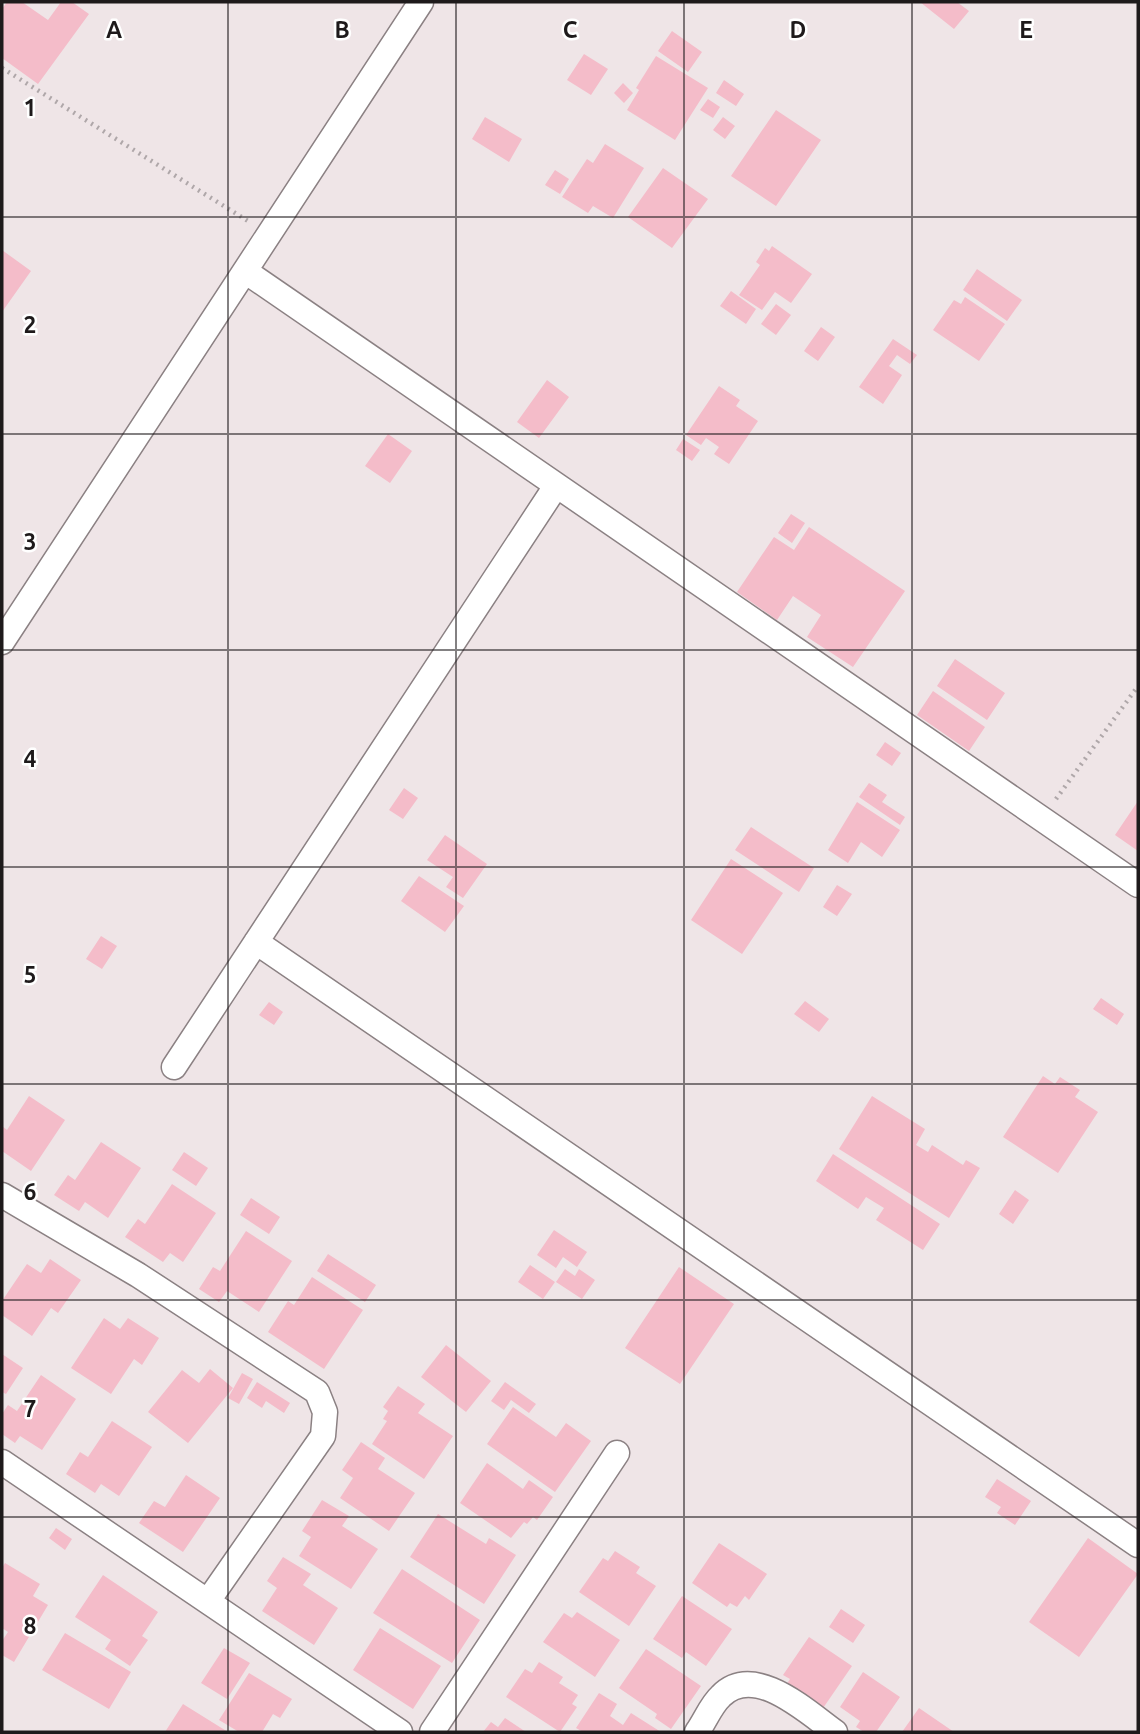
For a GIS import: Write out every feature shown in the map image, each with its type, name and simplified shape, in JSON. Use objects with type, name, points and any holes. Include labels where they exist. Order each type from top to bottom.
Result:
[{"type":"street","points":[[2,642],[421,2]]},
{"type":"street","points":[[245,271],[1138,885]]},
{"type":"street","points":[[174,1067],[556,486]]},
{"type":"street","points":[[256,942],[1138,1545]]},
{"type":"street","points":[[2,1195],[138,1275],[317,1392],[325,1412],[323,1436],[208,1601]]},
{"type":"street","points":[[432,1732],[617,1453]]},
{"type":"street","points":[[2,1462],[400,1732]]},
{"type":"street","points":[[697,1732],[722,1694],[744,1683],[777,1691],[835,1732]]},
{"type":"path","points":[[2,68],[270,234]]},
{"type":"path","points":[[1041,820],[1138,686]]},
{"type":"building","points":[[7,2],[22,2],[48,20],[61,2],[72,2],[89,14],[38,84],[2,58],[2,9]]},
{"type":"building","points":[[920,2],[957,2],[969,11],[954,29]]},
{"type":"building","points":[[672,31],[702,52],[688,72],[658,51]]},
{"type":"building","points":[[584,54],[608,69],[591,95],[567,80]]},
{"type":"building","points":[[656,56],[708,88],[675,140],[627,110],[639,90],[636,88]]},
{"type":"building","points":[[724,80],[744,94],[736,106],[716,93]]},
{"type":"building","points":[[623,83],[633,93],[624,103],[614,93]]},
{"type":"building","points":[[708,99],[720,107],[713,118],[700,110]]},
{"type":"building","points":[[776,110],[821,140],[776,206],[731,176]]},
{"type":"building","points":[[485,117],[522,139],[509,162],[472,139]]},
{"type":"building","points":[[723,117],[735,126],[725,139],[713,130]]},
{"type":"building","points":[[605,144],[644,168],[613,218],[593,206],[588,213],[562,197],[587,159],[593,163]]},
{"type":"building","points":[[663,168],[708,199],[672,248],[628,217]]},
{"type":"building","points":[[555,170],[569,179],[560,194],[545,185]]},
{"type":"building","points":[[772,246],[812,274],[791,303],[775,292],[762,310],[739,295],[760,265],[756,262],[765,248],[769,251]]},
{"type":"building","points":[[2,250],[31,271],[2,312]]},
{"type":"building","points":[[977,269],[1022,300],[1007,321],[963,290]]},
{"type":"building","points":[[731,291],[756,309],[746,324],[720,306]]},
{"type":"building","points":[[965,297],[1005,324],[979,361],[933,330],[954,300],[961,304]]},
{"type":"building","points":[[776,304],[791,315],[776,335],[761,324]]},
{"type":"building","points":[[821,327],[835,337],[818,361],[804,351]]},
{"type":"building","points":[[893,339],[917,355],[910,364],[897,355],[889,366],[902,375],[883,404],[859,387]]},
{"type":"building","points":[[547,380],[569,397],[539,438],[517,422]]},
{"type":"building","points":[[719,386],[740,400],[736,406],[758,421],[729,464],[714,454],[719,447],[706,438],[701,445],[686,435]]},
{"type":"building","points":[[388,434],[412,451],[390,483],[365,466]]},
{"type":"building","points":[[683,439],[700,450],[692,461],[676,450]]},
{"type":"building","points":[[791,514],[805,523],[792,543],[778,533]]},
{"type":"building","points":[[809,527],[905,591],[853,667],[807,637],[821,615],[793,596],[777,620],[737,592],[774,537],[794,550]]},
{"type":"building","points":[[955,659],[1005,693],[987,720],[937,686]]},
{"type":"building","points":[[933,691],[985,727],[969,751],[917,715]]},
{"type":"building","points":[[885,742],[901,753],[892,766],[876,755]]},
{"type":"building","points":[[869,783],[887,795],[882,802],[905,817],[900,825],[859,797]]},
{"type":"building","points":[[404,788],[418,798],[403,819],[389,810]]},
{"type":"building","points":[[1138,801],[1138,851],[1115,835]]},
{"type":"building","points":[[857,802],[900,830],[882,857],[861,842],[848,863],[828,850]]},
{"type":"building","points":[[751,827],[814,868],[799,892],[735,850]]},
{"type":"building","points":[[445,835],[487,864],[463,898],[446,887],[453,877],[427,860]]},
{"type":"building","points":[[731,859],[783,893],[742,954],[691,920]]},
{"type":"building","points":[[419,876],[464,906],[445,932],[401,901]]},
{"type":"building","points":[[837,885],[852,894],[837,916],[823,907]]},
{"type":"building","points":[[101,936],[117,946],[102,969],[86,959]]},
{"type":"building","points":[[1101,998],[1124,1014],[1117,1025],[1093,1009]]},
{"type":"building","points":[[805,1001],[829,1019],[819,1032],[794,1014]]},
{"type":"building","points":[[269,1002],[283,1012],[274,1025],[259,1015]]},
{"type":"building","points":[[1043,1076],[1055,1084],[1060,1077],[1080,1090],[1075,1097],[1098,1112],[1058,1173],[1003,1137]]},
{"type":"building","points":[[29,1096],[65,1120],[31,1171],[2,1151],[2,1126],[7,1130]]},
{"type":"building","points":[[872,1096],[925,1129],[916,1145],[928,1152],[932,1145],[963,1165],[966,1160],[980,1168],[949,1218],[839,1149]]},
{"type":"building","points":[[101,1142],[141,1168],[108,1218],[85,1202],[79,1211],[54,1195],[68,1175],[75,1180]]},
{"type":"building","points":[[184,1152],[208,1168],[196,1186],[172,1170]]},
{"type":"building","points":[[833,1154],[940,1224],[923,1250],[876,1220],[884,1208],[866,1197],[858,1209],[816,1181]]},
{"type":"building","points":[[172,1184],[216,1213],[183,1262],[170,1253],[163,1262],[125,1237],[138,1219],[145,1224]]},
{"type":"building","points":[[1015,1190],[1029,1200],[1013,1224],[999,1214]]},
{"type":"building","points":[[251,1198],[280,1217],[269,1234],[240,1215]]},
{"type":"building","points":[[554,1230],[587,1252],[577,1267],[563,1257],[556,1268],[537,1255]]},
{"type":"building","points":[[246,1231],[292,1261],[259,1312],[227,1291],[219,1302],[199,1289],[213,1267],[220,1271]]},
{"type":"building","points":[[328,1254],[376,1285],[365,1302],[317,1271]]},
{"type":"building","points":[[50,1259],[81,1280],[58,1313],[51,1308],[32,1336],[2,1315],[2,1301],[27,1264],[41,1273]]},
{"type":"building","points":[[530,1265],[555,1282],[543,1299],[518,1282]]},
{"type":"building","points":[[679,1267],[734,1304],[680,1384],[625,1348]]},
{"type":"building","points":[[565,1269],[575,1276],[579,1269],[595,1280],[582,1299],[556,1282]]},
{"type":"building","points":[[312,1277],[363,1310],[324,1369],[268,1332],[288,1301],[294,1305]]},
{"type":"building","points":[[104,1318],[120,1329],[128,1318],[159,1338],[142,1365],[134,1359],[111,1394],[71,1368]]},
{"type":"building","points":[[446,1345],[491,1381],[466,1412],[421,1377]]},
{"type":"building","points":[[2,1354],[23,1368],[6,1394],[2,1392]]},
{"type":"building","points":[[210,1369],[233,1388],[188,1443],[148,1412],[182,1370],[199,1383]]},
{"type":"building","points":[[242,1373],[253,1379],[239,1404],[228,1398]]},
{"type":"building","points":[[41,1375],[76,1399],[42,1450],[20,1436],[15,1443],[2,1434],[2,1414],[8,1405],[17,1411]]},
{"type":"building","points":[[257,1382],[290,1403],[284,1413],[266,1401],[262,1408],[247,1398]]},
{"type":"building","points":[[505,1382],[536,1404],[529,1413],[511,1400],[504,1410],[491,1401]]},
{"type":"building","points":[[398,1386],[425,1404],[418,1413],[453,1436],[424,1479],[372,1444],[387,1421],[383,1419],[388,1411],[383,1407]]},
{"type":"building","points":[[513,1407],[556,1437],[566,1423],[591,1441],[555,1492],[487,1444]]},
{"type":"building","points":[[112,1421],[152,1447],[119,1496],[101,1484],[95,1493],[66,1474],[80,1452],[88,1457]]},
{"type":"building","points":[[361,1442],[385,1458],[378,1469],[415,1493],[389,1531],[340,1498],[353,1478],[342,1470]]},
{"type":"building","points":[[487,1463],[523,1489],[529,1480],[553,1497],[537,1520],[533,1517],[527,1524],[524,1522],[511,1538],[460,1503]]},
{"type":"building","points":[[186,1475],[220,1498],[183,1552],[139,1523],[154,1501],[165,1507]]},
{"type":"building","points":[[997,1479],[1031,1501],[1015,1525],[997,1513],[1001,1507],[985,1497]]},
{"type":"building","points":[[322,1500],[349,1516],[342,1526],[378,1549],[351,1589],[299,1556],[311,1537],[302,1531]]},
{"type":"building","points":[[438,1514],[486,1544],[489,1538],[516,1555],[484,1604],[410,1557]]},
{"type":"building","points":[[56,1528],[72,1539],[65,1550],[49,1538]]},
{"type":"building","points":[[1088,1538],[1138,1574],[1079,1657],[1029,1622]]},
{"type":"building","points":[[719,1543],[767,1574],[749,1600],[745,1596],[737,1607],[730,1603],[727,1607],[692,1583]]},
{"type":"building","points":[[615,1551],[640,1567],[636,1573],[656,1586],[629,1626],[579,1592],[603,1558],[608,1561]]},
{"type":"building","points":[[283,1557],[311,1574],[303,1585],[338,1608],[314,1645],[262,1611],[277,1588],[267,1581]]},
{"type":"building","points":[[5,1563],[40,1584],[33,1596],[48,1605],[14,1662],[2,1655],[2,1641],[8,1632],[2,1628],[2,1568]]},
{"type":"building","points":[[402,1569],[480,1620],[452,1663],[373,1613]]},
{"type":"building","points":[[103,1575],[158,1612],[142,1636],[148,1640],[130,1666],[105,1649],[111,1640],[75,1617]]},
{"type":"building","points":[[682,1596],[732,1629],[706,1666],[686,1652],[682,1658],[653,1639]]},
{"type":"building","points":[[841,1609],[865,1625],[853,1643],[829,1627]]},
{"type":"building","points":[[577,1612],[620,1640],[595,1677],[543,1642],[564,1613],[572,1618]]},
{"type":"building","points":[[380,1628],[441,1666],[413,1709],[353,1670]]},
{"type":"building","points":[[65,1633],[131,1672],[109,1709],[42,1670]]},
{"type":"building","points":[[809,1637],[852,1666],[819,1714],[783,1690],[790,1679],[783,1675]]},
{"type":"building","points":[[224,1648],[250,1663],[227,1699],[201,1683]]},
{"type":"building","points":[[646,1649],[701,1686],[671,1729],[655,1718],[657,1714],[619,1688]]},
{"type":"building","points":[[539,1662],[563,1677],[559,1683],[578,1695],[572,1704],[577,1707],[560,1732],[506,1697],[525,1669],[532,1673]]},
{"type":"building","points":[[863,1672],[900,1697],[876,1732],[864,1732],[856,1727],[860,1721],[840,1707]]},
{"type":"building","points":[[249,1673],[292,1699],[280,1718],[273,1714],[262,1732],[239,1732],[219,1720]]},
{"type":"building","points":[[599,1693],[617,1704],[610,1716],[623,1725],[631,1713],[661,1732],[583,1732],[576,1728]]},
{"type":"building","points":[[183,1704],[228,1732],[165,1732]]},
{"type":"building","points":[[919,1708],[954,1732],[902,1732]]},
{"type":"building","points":[[505,1718],[526,1732],[483,1732],[491,1722],[498,1727]]}]
